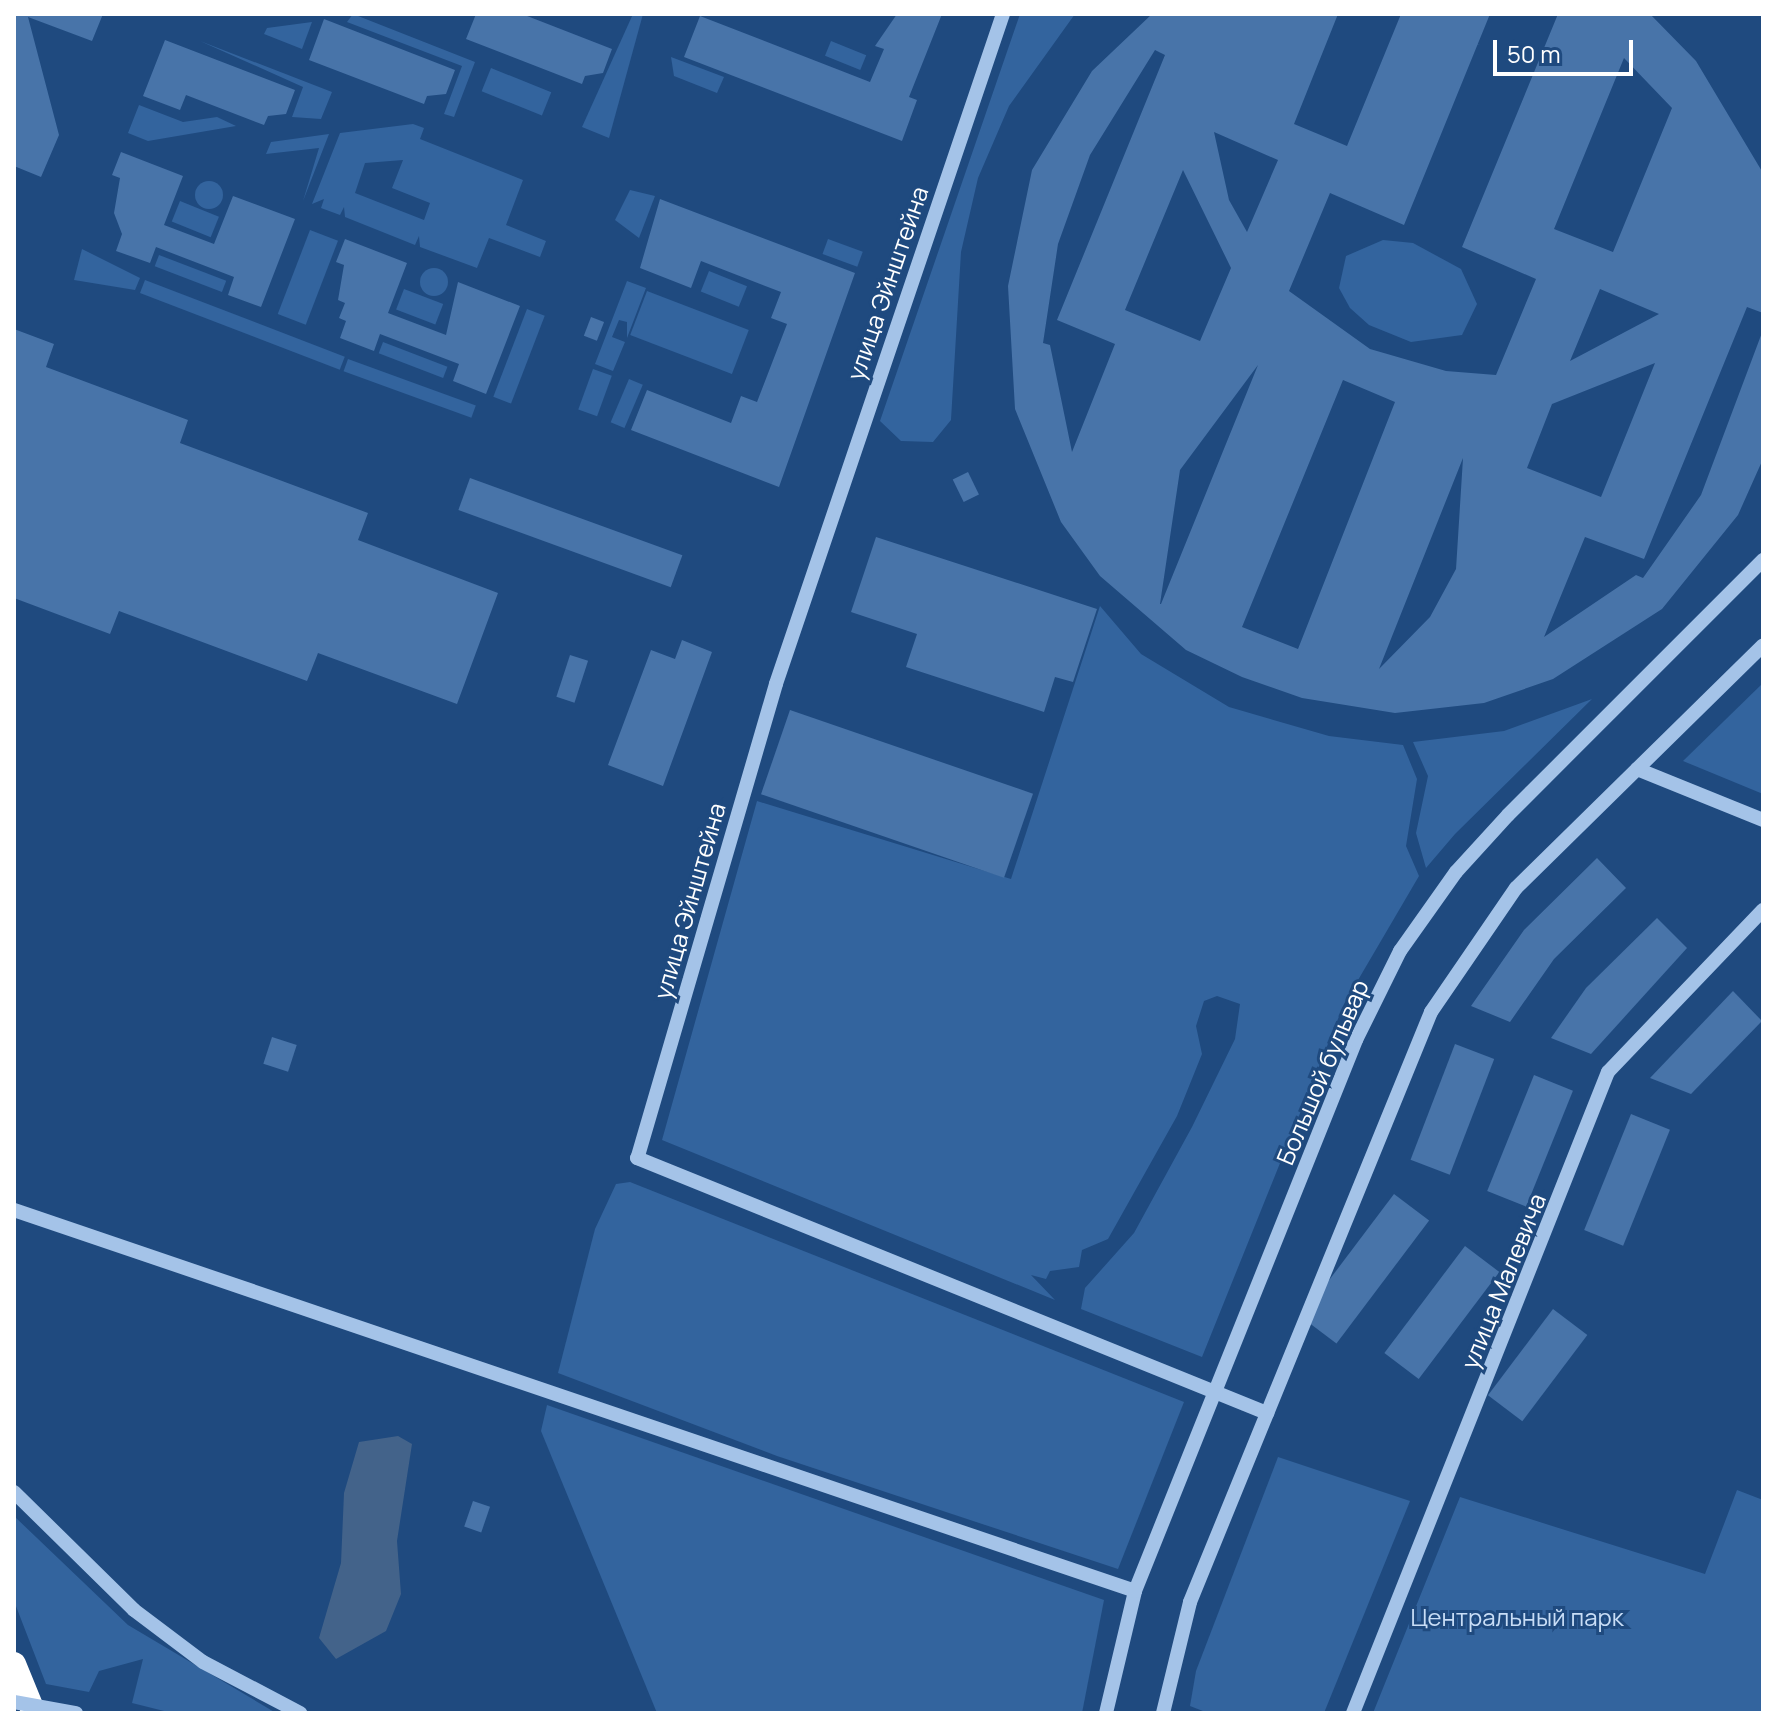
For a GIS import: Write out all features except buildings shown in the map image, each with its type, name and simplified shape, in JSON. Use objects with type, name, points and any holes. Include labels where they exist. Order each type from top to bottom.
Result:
[{"type":"highway","points":[[14,1664],[34,1713]]},
{"type":"street","name":"улица Эйнштейна","points":[[1003,14],[776,684],[637,1158],[1267,1413]]},
{"type":"street","name":"Большой бульвар","points":[[1106,1713],[1135,1591],[1213,1393],[1356,1040],[1418,922],[1508,815],[1763,560]]},
{"type":"street","points":[[1163,1713],[1190,1602],[1453,973],[1516,888],[1763,645]]},
{"type":"street","points":[[1637,769],[1763,820]]},
{"type":"street","name":"улица Малевича","points":[[1353,1713],[1608,1072],[1763,910]]},
{"type":"street","points":[[14,1210],[1135,1591]]},
{"type":"street","points":[[14,1492],[134,1610],[203,1662],[300,1713]]},
{"type":"street","points":[[14,1702],[76,1713]]},
{"type":"green space","points":[[353,14],[475,62],[454,117],[444,114],[462,66],[347,22]]},
{"type":"green space","points":[[633,14],[643,14],[609,138],[582,127]]},
{"type":"green space","points":[[1020,14],[1075,14],[1009,106],[978,178],[961,252],[951,420],[933,442],[901,441],[880,421]]},
{"type":"green space","points":[[312,22],[302,49],[264,34],[267,28]]},
{"type":"green space","points":[[200,41],[332,92],[321,119],[292,117],[303,87]]},
{"type":"green space","points":[[831,41],[866,55],[860,70],[825,56]]},
{"type":"green space","points":[[671,57],[724,77],[717,93],[674,76]]},
{"type":"green space","points":[[491,68],[551,92],[542,116],[482,91]]},
{"type":"green space","points":[[139,105],[183,122],[217,117],[236,126],[148,141],[128,133]]},
{"type":"green space","points":[[413,124],[424,128],[420,139],[523,180],[506,225],[546,241],[540,257],[489,238],[477,268],[420,247],[419,236],[415,245],[345,217],[344,207],[340,215],[321,208],[324,199],[312,204],[340,133]],"holes":[[[403,160],[392,188],[430,203],[424,220],[355,193],[365,163]]]},
{"type":"green space","points":[[329,134],[303,201],[319,148],[266,154],[271,142]]},
{"type":"green space","points":[[209,181],[219,185],[223,195],[219,205],[209,209],[199,205],[195,195],[199,185]]},
{"type":"green space","points":[[630,190],[655,196],[639,238],[615,220]]},
{"type":"green space","points":[[180,201],[219,217],[211,237],[172,221]]},
{"type":"green space","points":[[310,230],[338,241],[306,325],[278,314]]},
{"type":"green space","points":[[828,239],[863,252],[857,267],[823,254]]},
{"type":"green space","points":[[1383,240],[1413,243],[1461,269],[1477,304],[1462,335],[1411,342],[1369,325],[1350,308],[1339,288],[1346,256]]},
{"type":"green space","points":[[82,249],[140,278],[135,290],[74,280]]},
{"type":"green space","points":[[159,255],[226,281],[222,292],[155,266]]},
{"type":"green space","points":[[434,268],[444,272],[448,282],[444,292],[434,296],[424,292],[420,282],[424,272]]},
{"type":"green space","points":[[709,271],[747,286],[739,307],[701,291]]},
{"type":"green space","points":[[145,280],[345,357],[340,370],[140,293]]},
{"type":"green space","points":[[627,281],[646,288],[627,338],[627,322],[619,320],[612,337],[625,342],[613,371],[595,364]]},
{"type":"green space","points":[[404,289],[443,304],[435,325],[396,310]]},
{"type":"green space","points":[[647,291],[749,330],[732,374],[630,335]]},
{"type":"green space","points":[[527,309],[545,316],[511,404],[493,397]]},
{"type":"green space","points":[[383,342],[447,367],[443,378],[379,353]]},
{"type":"green space","points":[[348,359],[476,406],[471,418],[344,371]]},
{"type":"green space","points":[[593,369],[612,376],[597,416],[578,409]]},
{"type":"green space","points":[[629,379],[643,385],[624,428],[611,422]]},
{"type":"green space","points":[[1100,606],[1141,654],[1229,707],[1329,736],[1403,745],[1417,779],[1406,846],[1419,876],[1344,1004],[1202,1357],[1081,1309],[1085,1288],[1134,1233],[1192,1127],[1235,1039],[1240,1004],[1217,996],[1204,1001],[1196,1026],[1202,1054],[1177,1116],[1108,1239],[1082,1250],[1079,1267],[1050,1271],[1046,1279],[1031,1275],[1055,1300],[662,1140],[757,801],[1011,879]]},
{"type":"green space","points":[[1763,683],[1763,794],[1683,761]]},
{"type":"green space","points":[[1592,699],[1455,834],[1426,868],[1416,833],[1428,776],[1413,742],[1504,731]]},
{"type":"green space","points":[[630,1182],[1184,1402],[1118,1569],[777,1456],[558,1373],[595,1229],[616,1184]]},
{"type":"green space","points":[[547,1405],[1104,1600],[1082,1713],[657,1713],[541,1431]]},
{"type":"green space","points":[[1278,1457],[1410,1501],[1324,1713],[1208,1713],[1190,1706],[1196,1671]]},
{"type":"green space","name":"Центральный парк","points":[[1737,1490],[1763,1500],[1763,1713],[1373,1713],[1460,1497],[1705,1574]]},
{"type":"green space","points":[[14,1516],[128,1625],[276,1713],[172,1713],[132,1703],[143,1659],[99,1671],[89,1692],[46,1684],[14,1601]]},
{"type":"shaded area","points":[[398,1436],[412,1444],[397,1541],[401,1594],[386,1631],[336,1659],[319,1638],[341,1563],[344,1493],[359,1442]]}]
